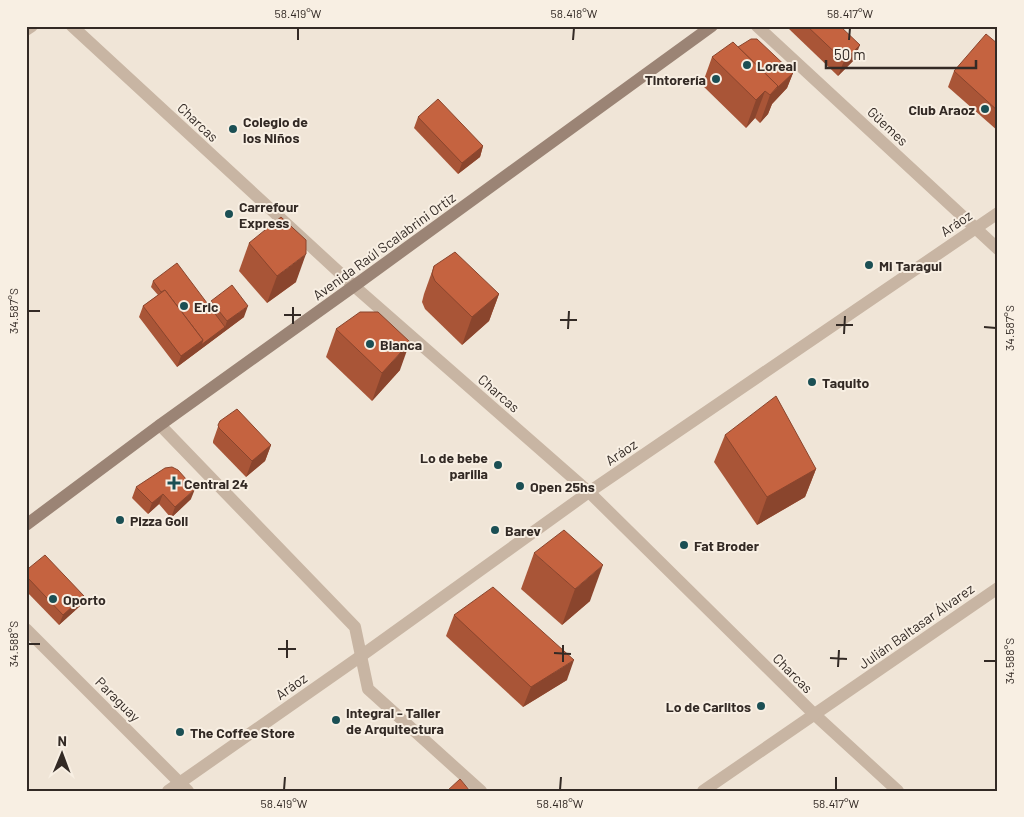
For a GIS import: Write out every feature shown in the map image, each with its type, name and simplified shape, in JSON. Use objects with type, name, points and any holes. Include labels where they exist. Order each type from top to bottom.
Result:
[{"type":"main road","name":"Avenida Raúl Scalabrini Ortiz","points":[[26,525],[160,425],[712,26]]},
{"type":"street","points":[[26,30],[32,26]]},
{"type":"street","name":"Charcas","points":[[72,26],[354,286],[589,492],[814,714],[898,791]]},
{"type":"street","name":"Güemes","points":[[757,26],[998,249]]},
{"type":"street","name":"Aráoz","points":[[168,791],[184,787],[361,656],[589,492],[998,213]]},
{"type":"street","points":[[160,425],[355,627],[368,689],[481,791]]},
{"type":"street","name":"Julián Baltasar Álvarez","points":[[703,791],[998,588]]},
{"type":"street","name":"Paraguay","points":[[26,629],[184,787]]},
{"type":"building","points":[[807,26],[840,26],[860,45],[844,61]]},
{"type":"building","points":[[986,34],[998,44],[998,111],[954,71]]},
{"type":"building","points":[[751,39],[757,39],[793,73],[777,88],[778,86],[738,47]]},
{"type":"building","points":[[733,42],[778,86],[770,95],[765,91],[756,100],[712,57]]},
{"type":"building","points":[[438,99],[483,146],[462,163],[418,117]]},
{"type":"building","points":[[281,217],[306,240],[306,254],[277,276],[249,243]]},
{"type":"building","points":[[455,252],[499,294],[472,317],[435,281],[432,274],[434,266]]},
{"type":"building","name":"Eric","points":[[177,263],[225,327],[201,345],[203,340],[165,290],[161,292],[153,281]]},
{"type":"building","points":[[232,285],[248,306],[227,321],[211,301]]},
{"type":"building","points":[[165,290],[203,340],[181,356],[143,306]]},
{"type":"building","points":[[360,312],[378,312],[410,342],[382,373],[336,329]]},
{"type":"building","points":[[776,396],[816,469],[767,497],[725,435]]},
{"type":"building","points":[[237,409],[271,445],[252,461],[218,425],[220,421]]},
{"type":"building","points":[[172,467],[178,470],[195,489],[175,507],[163,494],[152,503],[136,487],[165,468]]},
{"type":"building","points":[[564,530],[603,565],[575,589],[534,553]]},
{"type":"building","points":[[45,555],[84,596],[63,615],[28,578],[27,570]]},
{"type":"building","points":[[493,587],[574,660],[531,687],[454,615]]},
{"type":"building","points":[[460,779],[470,791],[447,791]]},
{"type":"place","name":"Loreal","points":[[747,65]]},
{"type":"place","name":"Tintorería","points":[[716,79]]},
{"type":"place","name":"Club Araoz","points":[[985,109]]},
{"type":"place","name":"Colegio de los Niños","points":[[233,129]]},
{"type":"place","name":"Carrefour Express","points":[[229,214]]},
{"type":"place","name":"Mi Taragui","points":[[869,265]]},
{"type":"place","name":"Eric","points":[[184,306]]},
{"type":"place","name":"Bianca","points":[[370,344]]},
{"type":"place","name":"Taquito","points":[[812,382]]},
{"type":"place","name":"Lo de bebe parilla","points":[[498,465]]},
{"type":"place","name":"Central 24","points":[[174,483]]},
{"type":"place","name":"Open 25hs","points":[[520,486]]},
{"type":"place","name":"Pizza Goll","points":[[120,520]]},
{"type":"place","name":"Barev","points":[[495,530]]},
{"type":"place","name":"Fat Broder","points":[[684,545]]},
{"type":"place","name":"Oporto","points":[[53,599]]},
{"type":"place","name":"Lo de Carlitos","points":[[761,706]]},
{"type":"place","name":"Integral - Taller de Arquitectura","points":[[336,720]]},
{"type":"place","name":"The Coffee Store","points":[[180,732]]}]
